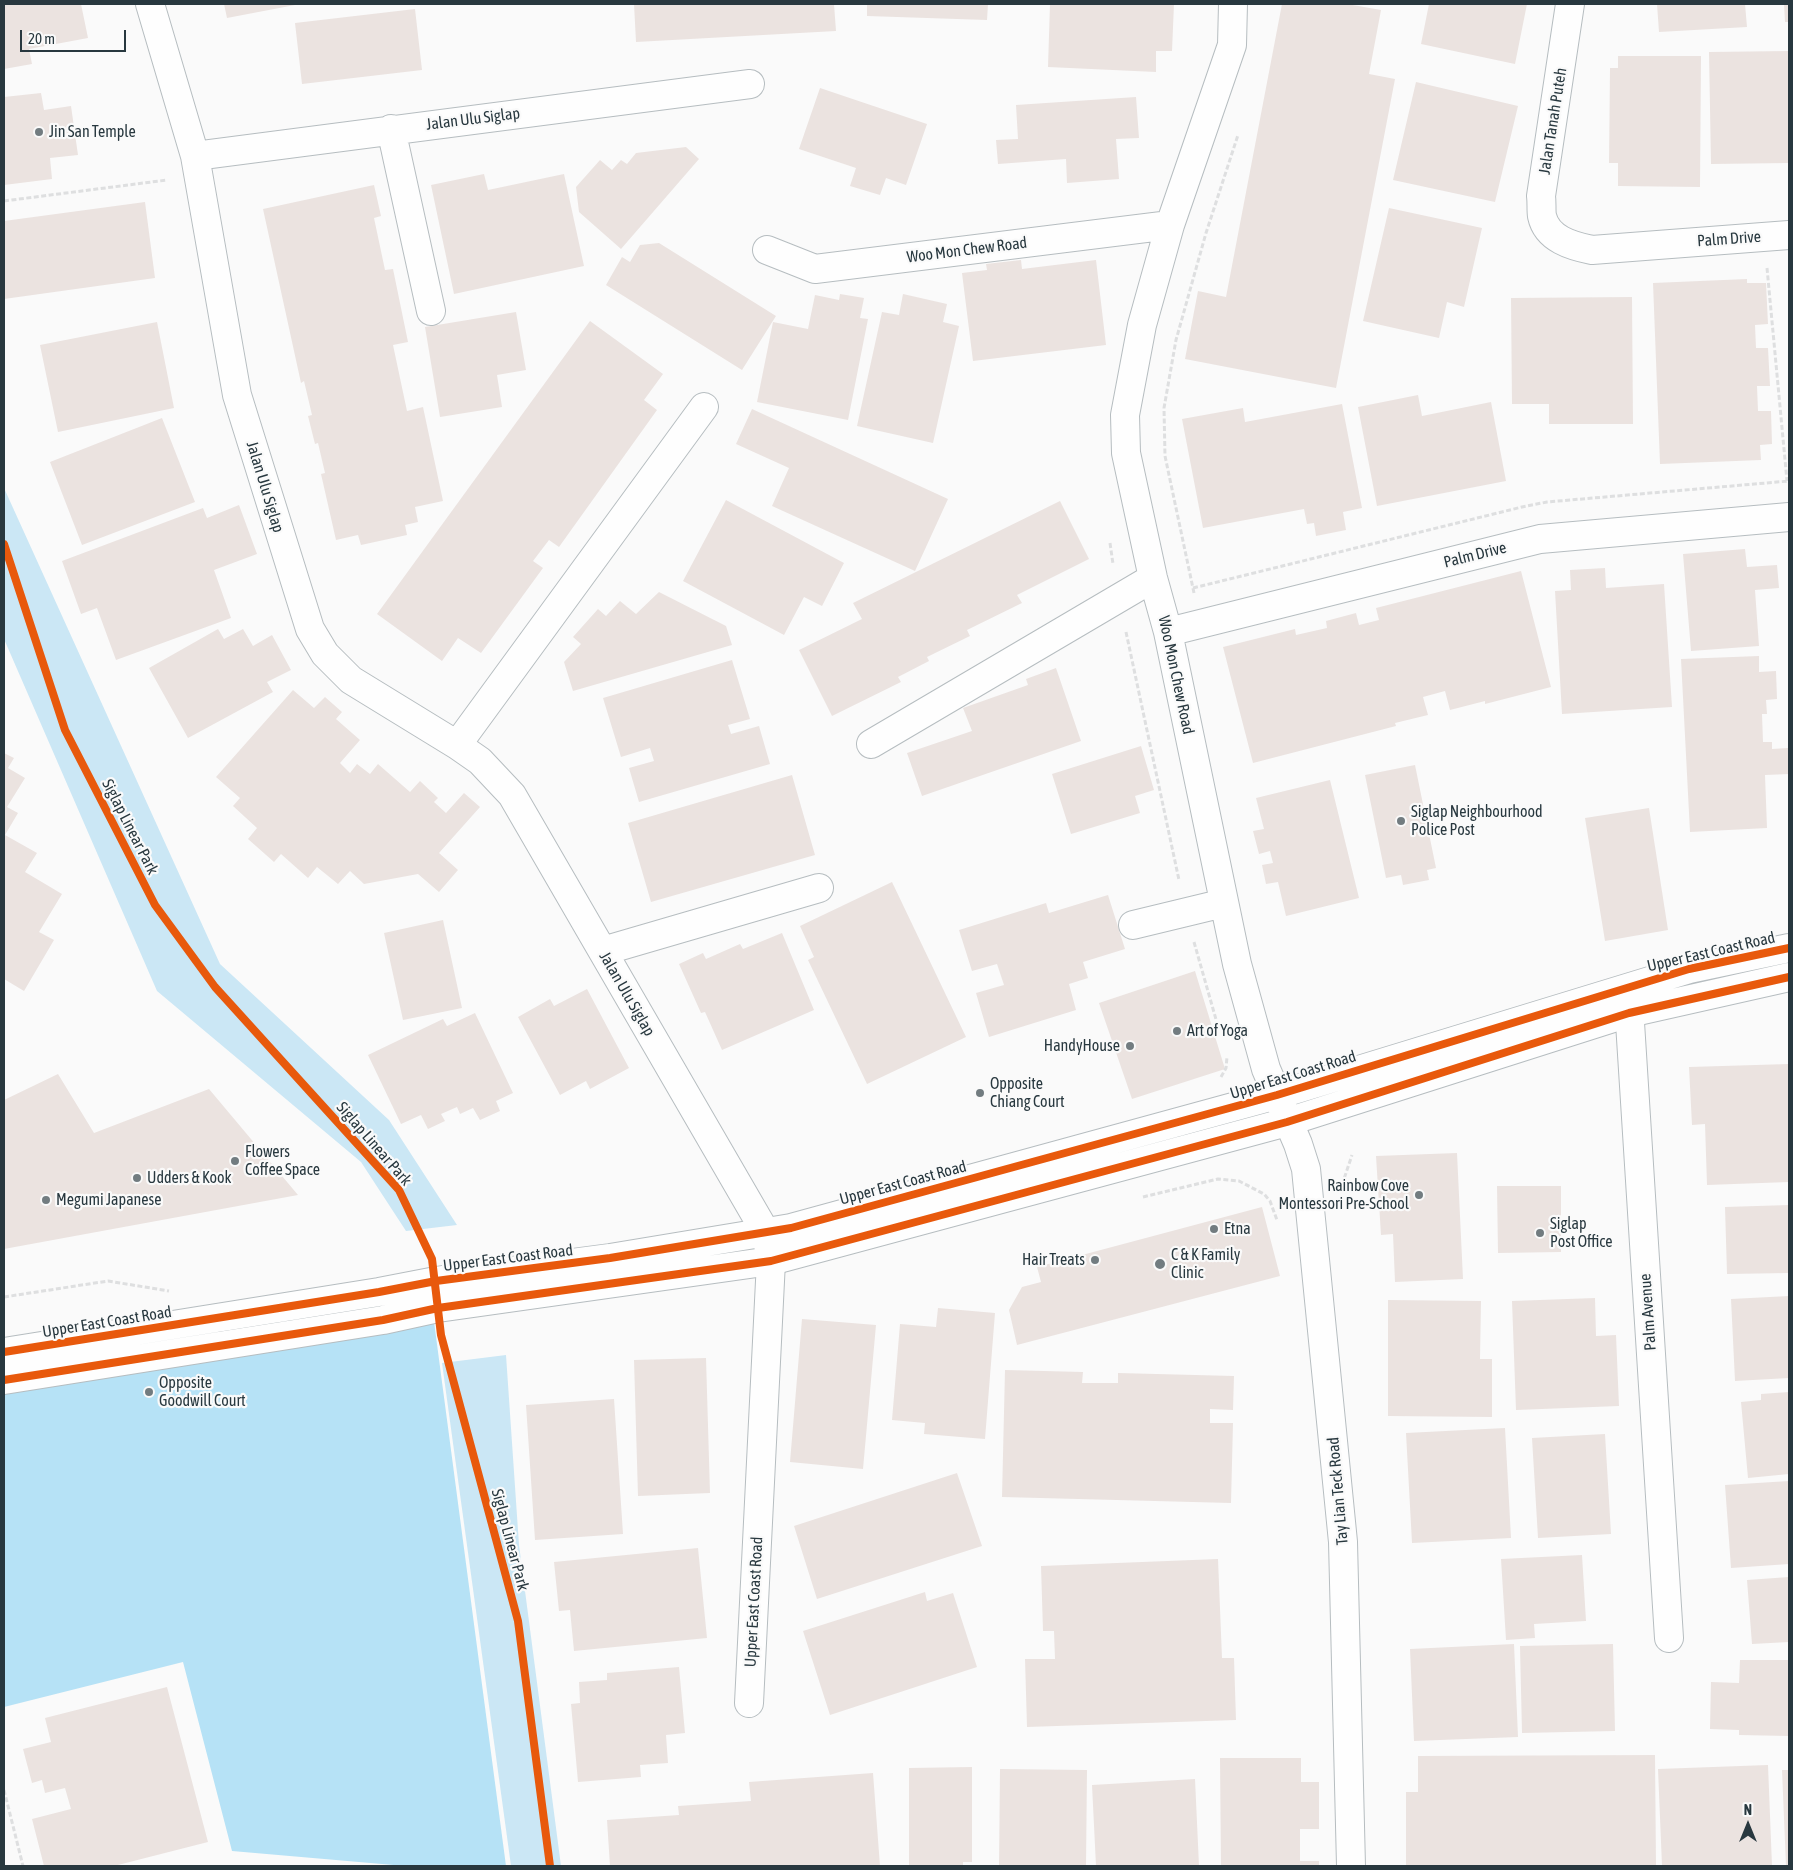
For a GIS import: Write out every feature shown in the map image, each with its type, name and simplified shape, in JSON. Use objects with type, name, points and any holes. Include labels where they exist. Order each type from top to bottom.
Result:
[{"type":"street","name":"Jalan Ulu Siglap","points":[[150,4],[198,166],[237,396],[310,629],[325,654],[351,680],[480,761],[512,795],[766,1233],[771,1261]]},
{"type":"street","name":"Woo Mon Chew Road","points":[[1233,4],[1232,45],[1170,225],[1142,325],[1125,415],[1126,453],[1153,578],[1168,632],[1237,964],[1266,1069],[1287,1122]]},
{"type":"street","name":"Jalan Tanah Puteh","points":[[1553,235],[1542,218],[1541,196],[1570,4]]},
{"type":"street","name":"Jalan Ulu Siglap","points":[[198,166],[391,130],[750,84]]},
{"type":"street","points":[[391,130],[431,311]]},
{"type":"street","name":"Woo Mon Chew Road","points":[[767,250],[815,269],[1170,225]]},
{"type":"street","name":"Palm Drive","points":[[1553,235],[1569,245],[1592,250],[1777,236]]},
{"type":"street","points":[[457,745],[704,407]]},
{"type":"street","name":"Palm Drive","points":[[1168,632],[1540,539],[1789,517]]},
{"type":"street","points":[[871,744],[1153,578]]},
{"type":"street","points":[[603,951],[819,888]]},
{"type":"street","points":[[1133,924],[1224,904]]},
{"type":"street","name":"Upper East Coast Road","points":[[4,1352],[379,1292],[436,1281],[610,1258],[791,1228],[1277,1095],[1628,986],[1690,969],[1789,948]]},
{"type":"street","points":[[4,1380],[383,1320],[438,1308],[771,1261],[1287,1122],[1629,1013],[1789,977]]},
{"type":"street","name":"Palm Avenue","points":[[1628,986],[1669,1638]]},
{"type":"street","name":"Tay Lian Teck Road","points":[[1287,1122],[1298,1144],[1306,1170],[1344,1542],[1351,1866]]},
{"type":"street","name":"Upper East Coast Road","points":[[749,1703],[771,1261]]},
{"type":"path","points":[[1200,624],[1165,456],[1164,408],[1179,332],[1206,233],[1239,132]]},
{"type":"path","points":[[4,201],[198,166]]},
{"type":"path","points":[[1777,236],[1788,489]]},
{"type":"path","points":[[1215,1082],[1226,1068],[1228,1057]]},
{"type":"path","points":[[4,1297],[108,1281],[175,1292]]},
{"type":"path","points":[[4,1790],[23,1866]]},
{"type":"shaded area","points":[[4,488],[220,964],[389,1120],[457,1225],[406,1231],[361,1162],[157,991],[4,639]]},
{"type":"shaded area","points":[[433,1314],[506,1866],[405,1866],[232,1851],[183,1662],[4,1707],[4,1387]]},
{"type":"shaded area","points":[[506,1355],[519,1545],[561,1866],[511,1866],[442,1363]]},
{"type":"building","points":[[4,4],[81,4],[88,38],[29,49],[32,64],[4,69]]},
{"type":"building","points":[[224,4],[295,4],[295,5],[227,18]]},
{"type":"building","points":[[634,4],[834,4],[836,31],[636,42]]},
{"type":"building","points":[[867,4],[988,4],[987,20],[867,16]]},
{"type":"building","points":[[1050,4],[1174,4],[1172,51],[1156,51],[1156,72],[1048,67]]},
{"type":"building","points":[[1282,4],[1347,4],[1381,10],[1369,74],[1395,79],[1336,388],[1185,359],[1198,291],[1226,297]]},
{"type":"building","points":[[1429,4],[1527,4],[1515,64],[1421,44]]},
{"type":"building","points":[[1657,4],[1745,4],[1747,27],[1659,32]]},
{"type":"building","points":[[1784,4],[1789,4],[1789,22],[1785,22]]},
{"type":"building","points":[[415,9],[422,70],[302,84],[295,23]]},
{"type":"building","points":[[1789,51],[1789,163],[1711,164],[1709,52]]},
{"type":"building","points":[[1618,56],[1701,56],[1700,187],[1618,186],[1618,163],[1609,163],[1610,68],[1618,68]]},
{"type":"building","points":[[1416,82],[1518,106],[1495,202],[1393,180]]},
{"type":"building","points":[[820,88],[927,124],[906,185],[886,178],[880,195],[850,186],[856,168],[799,149]]},
{"type":"building","name":"Jin San Temple","points":[[41,93],[44,110],[71,106],[78,155],[50,158],[52,179],[4,185],[4,97]]},
{"type":"building","points":[[1136,97],[1139,138],[1116,139],[1119,179],[1067,183],[1066,159],[998,164],[996,140],[1018,139],[1016,105]]},
{"type":"building","points":[[686,147],[699,159],[621,249],[579,212],[576,187],[600,160],[612,170],[621,160],[627,164],[636,153]]},
{"type":"building","points":[[484,174],[488,190],[564,174],[584,266],[454,294],[431,185]]},
{"type":"building","points":[[374,185],[381,216],[374,218],[385,270],[393,269],[408,342],[393,345],[407,411],[423,407],[443,501],[415,507],[418,522],[405,525],[407,535],[361,545],[358,535],[336,540],[321,474],[325,473],[318,443],[315,444],[308,416],[312,415],[304,381],[301,383],[263,209]]},
{"type":"building","points":[[145,202],[155,278],[4,299],[4,221]]},
{"type":"building","points":[[1389,208],[1482,228],[1464,307],[1447,302],[1439,338],[1363,321]]},
{"type":"building","points":[[659,243],[776,316],[742,370],[606,285],[622,257],[630,262],[640,245]]},
{"type":"building","points":[[1021,260],[1022,269],[1096,260],[1106,345],[973,361],[962,273],[987,270],[986,264]]},
{"type":"building","points":[[1747,279],[1747,283],[1766,283],[1768,324],[1755,325],[1756,348],[1768,348],[1770,386],[1757,386],[1758,411],[1771,411],[1772,444],[1760,445],[1761,460],[1660,464],[1653,283]]},
{"type":"building","points":[[840,294],[864,298],[860,318],[868,319],[848,420],[757,402],[773,322],[808,329],[815,295],[839,300]]},
{"type":"building","points":[[903,294],[947,304],[943,322],[959,326],[933,443],[857,426],[882,312],[899,315]]},
{"type":"building","points":[[1632,297],[1633,424],[1549,424],[1549,404],[1512,404],[1511,298]]},
{"type":"building","points":[[516,312],[526,370],[497,375],[502,407],[440,417],[425,327]]},
{"type":"building","points":[[590,321],[663,374],[644,400],[657,410],[559,547],[549,540],[533,561],[543,568],[481,653],[458,638],[442,661],[377,614]]},
{"type":"building","points":[[157,322],[174,408],[58,432],[40,345]]},
{"type":"building","points":[[1418,395],[1422,416],[1491,402],[1506,481],[1377,506],[1358,407]]},
{"type":"building","points":[[1342,404],[1362,508],[1343,512],[1346,530],[1316,536],[1314,523],[1307,524],[1304,509],[1203,528],[1182,419],[1243,408],[1245,422]]},
{"type":"building","points":[[752,409],[948,499],[915,571],[772,506],[789,468],[736,444]]},
{"type":"building","points":[[162,418],[195,502],[82,545],[50,462]]},
{"type":"building","points":[[726,500],[844,563],[822,606],[804,597],[784,635],[683,581]]},
{"type":"building","points":[[1060,501],[1089,559],[1017,595],[1022,603],[967,630],[970,636],[927,657],[929,661],[898,677],[901,682],[832,716],[799,650],[862,619],[853,603]]},
{"type":"building","points":[[239,505],[257,554],[214,570],[231,618],[116,660],[97,608],[81,614],[62,561],[203,508],[207,518]]},
{"type":"building","points":[[1745,549],[1747,567],[1777,565],[1779,588],[1755,590],[1759,646],[1691,651],[1683,554]]},
{"type":"building","points":[[1605,568],[1606,588],[1664,584],[1672,707],[1562,714],[1555,591],[1571,590],[1570,570]]},
{"type":"building","points":[[1521,571],[1551,687],[1485,704],[1485,701],[1450,710],[1445,691],[1423,697],[1428,715],[1395,723],[1396,726],[1253,763],[1223,647],[1295,629],[1296,635],[1327,628],[1326,621],[1356,613],[1359,625],[1379,620],[1376,608]]},
{"type":"building","points":[[659,592],[726,626],[732,645],[573,691],[564,662],[581,644],[573,637],[598,609],[606,616],[620,601],[636,614]]},
{"type":"building","points":[[218,629],[224,639],[243,629],[253,646],[272,635],[291,670],[267,682],[273,692],[188,738],[149,668]]},
{"type":"building","points":[[1759,656],[1759,672],[1776,671],[1777,699],[1766,700],[1767,714],[1762,714],[1763,742],[1772,742],[1772,749],[1788,748],[1789,774],[1765,775],[1767,828],[1690,832],[1681,659]]},
{"type":"building","points":[[732,660],[750,719],[728,725],[731,734],[759,726],[770,764],[639,802],[629,768],[654,761],[650,748],[621,757],[603,698]]},
{"type":"building","points":[[1056,668],[1081,741],[922,796],[907,753],[972,731],[963,708],[1028,685],[1026,679]]},
{"type":"building","points":[[293,690],[314,708],[325,697],[342,712],[336,719],[360,740],[340,763],[350,773],[357,764],[370,774],[378,764],[410,792],[420,781],[438,798],[434,802],[446,813],[464,793],[480,807],[439,853],[458,870],[439,892],[418,874],[364,884],[350,871],[338,884],[317,867],[308,878],[281,854],[274,862],[248,839],[257,828],[233,806],[240,798],[216,777]]},
{"type":"building","points":[[1141,746],[1154,790],[1135,796],[1140,813],[1071,834],[1052,774]]},
{"type":"building","points":[[4,753],[14,758],[8,768],[25,778],[7,807],[18,813],[5,835],[37,853],[25,872],[62,894],[39,932],[54,940],[24,991],[4,979]]},
{"type":"building","name":"Siglap Neighbourhood Police Post","points":[[1415,765],[1436,868],[1427,870],[1429,880],[1403,885],[1401,875],[1386,878],[1365,775]]},
{"type":"building","points":[[792,775],[815,855],[651,902],[628,823]]},
{"type":"building","points":[[1330,780],[1359,898],[1286,916],[1278,882],[1266,884],[1262,865],[1273,863],[1270,851],[1259,854],[1253,831],[1264,829],[1256,798]]},
{"type":"building","points":[[1649,808],[1668,930],[1605,941],[1585,818]]},
{"type":"building","points":[[892,882],[966,1037],[867,1084],[808,960],[814,957],[800,926]]},
{"type":"building","points":[[1108,895],[1125,949],[1083,962],[1088,978],[1069,984],[1076,1010],[989,1037],[976,993],[1004,985],[997,964],[972,971],[959,930],[1046,903],[1049,913]]},
{"type":"building","points":[[443,920],[462,1008],[403,1020],[384,933]]},
{"type":"building","points":[[782,933],[814,1010],[722,1050],[705,1012],[701,1013],[679,964],[703,953],[706,959],[740,944],[743,949]]},
{"type":"building","name":"Art of Yoga","points":[[1195,971],[1225,1069],[1132,1099],[1099,1003]]},
{"type":"building","points":[[587,989],[629,1068],[590,1089],[586,1081],[560,1095],[518,1017],[550,999],[554,1006]]},
{"type":"building","points":[[475,1013],[513,1093],[496,1101],[500,1111],[480,1120],[473,1108],[460,1114],[457,1107],[441,1114],[445,1121],[428,1129],[421,1115],[401,1124],[368,1055],[443,1019],[447,1026]]},
{"type":"building","points":[[1789,1064],[1789,1182],[1707,1185],[1705,1124],[1692,1125],[1689,1067]]},
{"type":"building","points":[[58,1074],[94,1133],[209,1089],[298,1195],[4,1249],[4,1100]]},
{"type":"building","name":"Rainbow Cove Montessori Pre-School","points":[[1457,1153],[1463,1279],[1395,1282],[1393,1234],[1381,1235],[1376,1156]]},
{"type":"building","points":[[1497,1186],[1561,1186],[1561,1252],[1498,1253]]},
{"type":"building","points":[[1789,1205],[1789,1273],[1727,1274],[1725,1207]]},
{"type":"building","points":[[1262,1207],[1280,1276],[1017,1345],[1009,1310],[1022,1287],[1041,1282],[1037,1267]]},
{"type":"building","points":[[1789,1296],[1789,1378],[1735,1381],[1731,1299]]},
{"type":"building","points":[[1595,1298],[1596,1336],[1616,1335],[1619,1406],[1516,1410],[1512,1301]]},
{"type":"building","points":[[1388,1300],[1481,1301],[1480,1359],[1492,1359],[1492,1417],[1388,1416]]},
{"type":"building","points":[[938,1308],[995,1313],[985,1439],[924,1434],[925,1423],[892,1420],[900,1324],[936,1327]]},
{"type":"building","points":[[802,1319],[876,1325],[863,1469],[790,1462]]},
{"type":"building","points":[[706,1358],[710,1493],[638,1496],[634,1360]]},
{"type":"building","points":[[1005,1370],[1083,1372],[1082,1383],[1118,1383],[1118,1373],[1234,1376],[1233,1410],[1210,1409],[1210,1423],[1233,1423],[1231,1503],[1002,1497]]},
{"type":"building","points":[[1789,1392],[1789,1474],[1748,1478],[1741,1402],[1761,1400],[1761,1394]]},
{"type":"building","points":[[614,1399],[623,1534],[535,1540],[526,1405]]},
{"type":"building","points":[[1505,1428],[1511,1538],[1412,1543],[1406,1433]]},
{"type":"building","points":[[1605,1434],[1611,1534],[1538,1538],[1532,1438]]},
{"type":"building","points":[[957,1473],[982,1546],[817,1599],[794,1526]]},
{"type":"building","points":[[1789,1481],[1789,1564],[1731,1568],[1725,1485]]},
{"type":"building","points":[[698,1548],[707,1638],[574,1651],[570,1610],[559,1611],[554,1562]]},
{"type":"building","points":[[1582,1555],[1586,1621],[1534,1624],[1535,1638],[1506,1640],[1501,1559]]},
{"type":"building","points":[[1218,1559],[1222,1658],[1234,1658],[1236,1720],[1027,1727],[1025,1659],[1055,1659],[1054,1631],[1043,1631],[1041,1566]]},
{"type":"building","points":[[1789,1577],[1789,1642],[1752,1644],[1747,1580]]},
{"type":"building","points":[[925,1592],[927,1601],[953,1593],[977,1667],[830,1715],[803,1631]]},
{"type":"building","points":[[1514,1644],[1518,1737],[1414,1741],[1410,1649]]},
{"type":"building","points":[[1613,1644],[1615,1731],[1522,1733],[1520,1646]]},
{"type":"building","points":[[1740,1660],[1789,1660],[1789,1736],[1739,1735],[1739,1730],[1710,1729],[1711,1682],[1739,1683]]},
{"type":"building","points":[[679,1667],[685,1733],[666,1735],[668,1763],[640,1765],[641,1777],[578,1782],[571,1704],[580,1703],[579,1682],[607,1680],[607,1673]]},
{"type":"building","points":[[167,1687],[208,1842],[114,1866],[44,1866],[32,1819],[71,1809],[65,1788],[45,1793],[42,1780],[32,1783],[23,1749],[51,1742],[45,1718]]},
{"type":"building","points":[[1655,1755],[1656,1866],[1406,1866],[1406,1792],[1418,1792],[1418,1756]]},
{"type":"building","points":[[1220,1758],[1301,1758],[1301,1782],[1319,1782],[1319,1829],[1300,1829],[1300,1861],[1319,1861],[1319,1866],[1221,1866]]},
{"type":"building","points":[[1768,1765],[1772,1866],[1662,1866],[1658,1769]]},
{"type":"building","points":[[972,1767],[972,1862],[963,1862],[963,1866],[909,1866],[909,1768]]},
{"type":"building","points":[[1000,1769],[1087,1770],[1086,1866],[999,1866]]},
{"type":"building","points":[[1782,1770],[1789,1770],[1789,1866],[1786,1866]]},
{"type":"building","points":[[873,1773],[880,1866],[610,1866],[607,1820],[679,1815],[678,1806],[751,1801],[749,1782]]},
{"type":"building","points":[[1195,1779],[1199,1866],[1096,1866],[1092,1785]]},
{"type":"cycle path","name":"Siglap Linear Park","points":[[4,544],[65,730],[155,905],[215,987],[399,1190],[432,1259],[441,1335],[518,1621],[550,1866]]},
{"type":"cycle path","points":[[4,1352],[379,1292],[436,1281],[610,1258],[791,1228],[1277,1095],[1689,969],[1789,948]]},
{"type":"cycle path","points":[[4,1380],[383,1320],[438,1308],[771,1261],[1287,1122],[1629,1013],[1789,977]]},
{"type":"place","name":"Jin San Temple","points":[[39,132]]},
{"type":"place","name":"Siglap Neighbourhood Police Post","points":[[1401,821]]},
{"type":"place","name":"Art of Yoga","points":[[1177,1031]]},
{"type":"place","name":"HandyHouse","points":[[1130,1046]]},
{"type":"place","name":"Opposite Chiang Court","points":[[980,1093]]},
{"type":"place","name":"Flowers Coffee Space","points":[[235,1161]]},
{"type":"place","name":"Udders & Kook","points":[[137,1178]]},
{"type":"place","name":"Rainbow Cove Montessori Pre-School","points":[[1419,1195]]},
{"type":"place","name":"Megumi Japanese","points":[[46,1200]]},
{"type":"place","name":"Etna","points":[[1214,1229]]},
{"type":"place","name":"Siglap Post Office","points":[[1540,1233]]},
{"type":"place","name":"Hair Treats","points":[[1095,1260]]},
{"type":"place","name":"C & K Family Clinic","points":[[1160,1264]]},
{"type":"place","name":"Opposite Goodwill Court","points":[[149,1392]]}]
